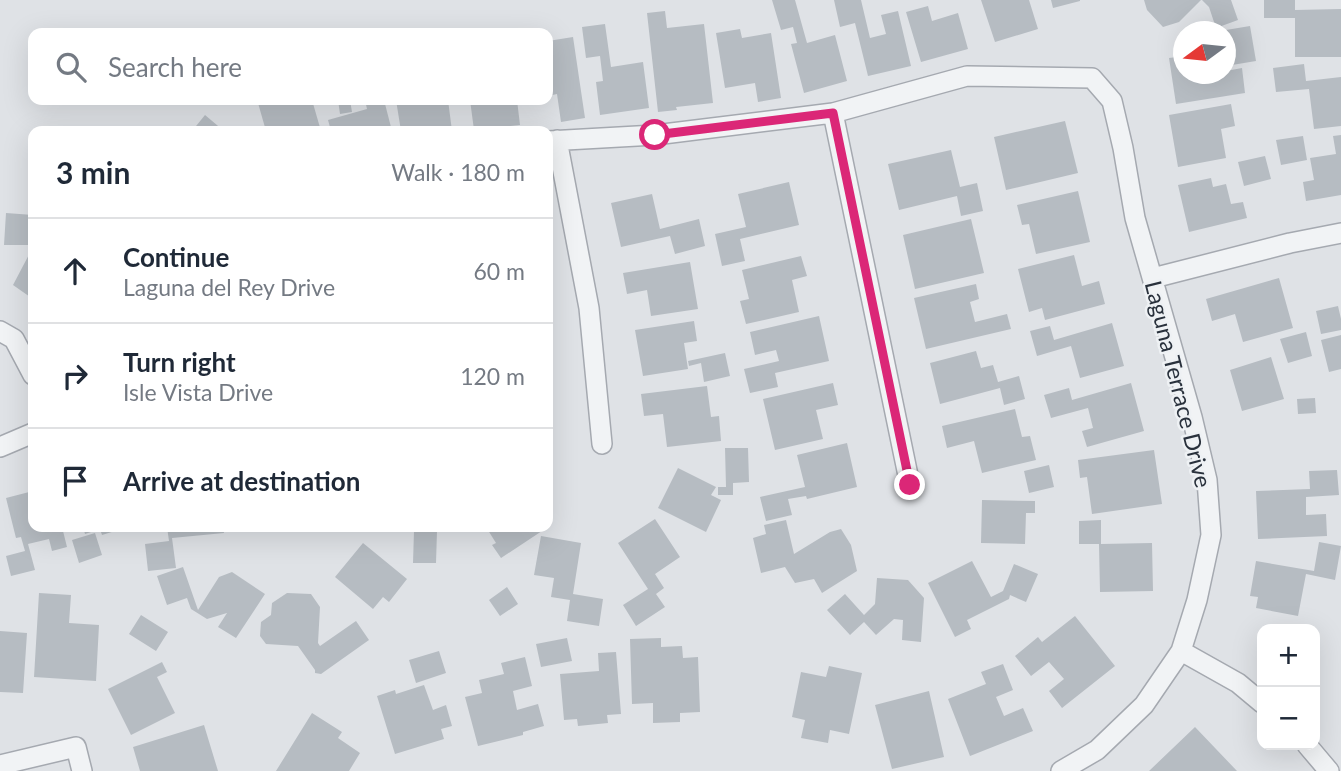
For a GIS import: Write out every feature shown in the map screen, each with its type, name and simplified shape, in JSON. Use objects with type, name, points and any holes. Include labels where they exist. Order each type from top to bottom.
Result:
[{"type":"street","name":"Laguna Terrace Drive","points":[[833,113],[967,76],[1092,78],[1112,101],[1135,218],[1192,417],[1207,480],[1211,535],[1181,651],[1144,705],[1097,750],[1061,771]]},
{"type":"street","points":[[553,140],[655,135],[833,113],[910,485]]},
{"type":"street","points":[[553,145],[589,308],[602,444]]},
{"type":"street","points":[[1153,278],[1290,243],[1341,233]]},
{"type":"street","points":[[0,331],[14,339],[28,366]]},
{"type":"street","points":[[2,443],[28,435]]},
{"type":"street","points":[[1181,651],[1238,683],[1257,699]]},
{"type":"street","points":[[0,765],[76,747],[82,771]]},
{"type":"street","points":[[1311,750],[1329,771]]},
{"type":"building","points":[[772,0],[795,0],[807,43],[835,35],[847,81],[804,93],[791,44],[797,43],[793,27],[781,30]]},
{"type":"building","points":[[834,0],[861,0],[870,38],[886,34],[881,15],[898,11],[911,66],[868,76],[855,23],[840,27]]},
{"type":"building","points":[[981,0],[1029,0],[1038,29],[995,42]]},
{"type":"building","points":[[1051,0],[1080,0],[1080,1],[1053,8]]},
{"type":"building","points":[[1144,0],[1201,0],[1180,21],[1173,21],[1173,24],[1163,27],[1147,10]]},
{"type":"building","points":[[1202,0],[1231,0],[1238,20],[1214,21],[1209,7]]},
{"type":"building","points":[[1264,0],[1295,0],[1295,10],[1341,9],[1341,57],[1295,57],[1295,18],[1264,18]]},
{"type":"building","points":[[928,6],[932,21],[958,13],[968,49],[921,62],[906,12]]},
{"type":"building","points":[[665,11],[667,28],[704,24],[713,103],[658,112],[647,13]]},
{"type":"building","points":[[605,24],[611,67],[643,62],[649,108],[600,115],[596,82],[603,81],[600,56],[586,58],[582,27]]},
{"type":"building","points":[[1250,26],[1256,61],[1236,64],[1236,28]]},
{"type":"building","points":[[740,29],[742,38],[771,33],[781,98],[758,102],[755,83],[725,88],[716,33]]},
{"type":"building","points":[[573,37],[585,118],[561,122],[557,94],[553,95],[553,40]]},
{"type":"building","points":[[1173,57],[1173,84],[1236,84],[1236,69],[1242,68],[1245,93],[1176,104],[1169,58]]},
{"type":"building","points":[[1304,64],[1306,81],[1341,77],[1341,126],[1314,129],[1309,89],[1276,92],[1273,68]]},
{"type":"building","points":[[1231,104],[1235,126],[1221,129],[1226,158],[1178,167],[1169,115]]},
{"type":"building","points":[[259,105],[313,105],[320,126],[265,126]]},
{"type":"building","points":[[339,105],[351,105],[352,112],[340,114]]},
{"type":"building","points":[[366,105],[385,105],[391,126],[330,126],[328,120],[367,109]]},
{"type":"building","points":[[397,105],[449,105],[451,126],[400,126]]},
{"type":"building","points":[[471,105],[518,105],[520,125],[473,126]]},
{"type":"building","points":[[205,115],[218,126],[196,126]]},
{"type":"building","points":[[1065,121],[1078,173],[1006,190],[994,137]]},
{"type":"building","points":[[1341,135],[1341,195],[1306,201],[1303,182],[1314,180],[1310,158],[1336,154],[1333,136]]},
{"type":"building","points":[[1303,136],[1307,160],[1281,165],[1276,140]]},
{"type":"building","points":[[951,150],[960,187],[977,183],[983,211],[961,216],[957,196],[899,210],[888,164]]},
{"type":"building","points":[[1265,156],[1271,179],[1244,186],[1238,162]]},
{"type":"building","points":[[1211,178],[1213,187],[1226,184],[1231,204],[1243,202],[1247,218],[1189,232],[1178,185]]},
{"type":"building","points":[[789,182],[799,225],[740,239],[745,261],[722,266],[715,234],[746,227],[738,194]]},
{"type":"building","points":[[1078,191],[1090,242],[1036,254],[1029,224],[1022,225],[1017,205]]},
{"type":"building","points":[[652,194],[660,229],[699,219],[705,246],[675,254],[670,236],[621,247],[611,203]]},
{"type":"building","points":[[6,213],[28,215],[28,245],[4,245]]},
{"type":"building","points":[[971,219],[984,273],[915,289],[903,235]]},
{"type":"building","points":[[1074,255],[1082,286],[1099,281],[1105,304],[1045,320],[1042,308],[1029,312],[1018,269]]},
{"type":"building","points":[[28,256],[28,296],[13,285]]},
{"type":"building","points":[[801,256],[807,276],[792,280],[799,312],[746,324],[740,301],[749,299],[742,270]]},
{"type":"building","points":[[690,262],[698,309],[651,316],[647,290],[627,294],[623,273]]},
{"type":"building","points":[[1279,278],[1293,328],[1243,342],[1235,314],[1212,321],[1206,299]]},
{"type":"building","points":[[976,284],[979,299],[970,302],[975,322],[1007,314],[1011,329],[926,349],[914,298]]},
{"type":"building","points":[[1338,306],[1341,330],[1321,334],[1316,311]]},
{"type":"building","points":[[819,316],[829,361],[775,373],[778,387],[750,393],[744,369],[779,361],[776,350],[755,355],[750,332]]},
{"type":"building","points":[[694,321],[697,341],[684,343],[688,369],[643,376],[635,330]]},
{"type":"building","points":[[1112,323],[1124,366],[1080,378],[1071,346],[1037,356],[1030,331],[1050,326],[1054,340]]},
{"type":"building","points":[[1306,332],[1312,356],[1288,363],[1280,339]]},
{"type":"building","points":[[1341,335],[1341,369],[1329,372],[1321,340]]},
{"type":"building","points":[[976,351],[981,368],[993,365],[998,382],[1019,376],[1025,399],[1004,405],[1000,388],[940,404],[930,363]]},
{"type":"building","points":[[725,353],[730,376],[704,382],[701,363],[689,366],[688,361]]},
{"type":"building","points":[[1271,357],[1284,399],[1242,411],[1230,370]]},
{"type":"building","points":[[833,383],[838,405],[816,410],[823,439],[775,450],[763,399]]},
{"type":"building","points":[[1131,383],[1144,431],[1087,447],[1082,431],[1093,428],[1088,408],[1051,418],[1044,395],[1069,388],[1072,400]]},
{"type":"building","points":[[707,386],[711,417],[719,416],[721,441],[667,447],[663,414],[644,416],[641,394]]},
{"type":"building","points":[[1315,398],[1316,413],[1298,414],[1297,399]]},
{"type":"building","points":[[1015,409],[1022,437],[1030,436],[1036,460],[982,473],[974,441],[947,448],[942,426]]},
{"type":"building","points":[[847,443],[857,487],[807,499],[806,496],[788,499],[792,515],[766,521],[760,497],[805,487],[797,455]]},
{"type":"building","points":[[725,448],[748,448],[749,482],[733,483],[733,495],[718,495],[718,487],[726,487]]},
{"type":"building","points":[[1154,450],[1162,504],[1092,514],[1087,477],[1080,478],[1078,460]]},
{"type":"building","points":[[1049,465],[1054,487],[1029,493],[1024,471]]},
{"type":"building","points":[[678,468],[716,487],[711,495],[721,500],[706,532],[658,508]]},
{"type":"building","points":[[1337,470],[1339,495],[1306,497],[1306,515],[1326,514],[1327,536],[1258,539],[1256,491],[1310,489],[1309,471]]},
{"type":"building","points":[[28,492],[28,532],[63,532],[67,547],[52,551],[49,539],[28,544],[35,570],[11,576],[6,556],[25,551],[21,537],[16,538],[6,498]]},
{"type":"building","points":[[982,500],[1035,501],[1035,513],[1026,513],[1025,544],[981,543]]},
{"type":"building","points":[[655,519],[680,557],[655,574],[664,588],[656,594],[665,607],[636,626],[623,605],[648,589],[618,543]]},
{"type":"building","points":[[786,520],[794,554],[830,532],[841,529],[851,545],[857,571],[822,593],[814,579],[795,583],[785,567],[761,573],[753,538],[766,534],[764,525]]},
{"type":"building","points":[[1101,520],[1101,544],[1152,543],[1153,591],[1100,592],[1099,544],[1079,544],[1079,521]]},
{"type":"building","points":[[168,532],[224,533],[172,538],[176,568],[148,571],[145,544],[169,541]]},
{"type":"building","points":[[414,532],[437,532],[436,563],[413,563]]},
{"type":"building","points":[[489,532],[540,532],[501,558],[492,545],[496,543]]},
{"type":"building","points":[[95,533],[102,555],[79,563],[72,540]]},
{"type":"building","points":[[541,536],[581,543],[573,594],[603,599],[599,626],[567,621],[570,600],[551,597],[554,578],[534,575]]},
{"type":"building","points":[[1319,542],[1341,546],[1335,580],[1306,574],[1298,616],[1256,608],[1258,597],[1250,596],[1256,561],[1314,571]]},
{"type":"building","points":[[363,543],[407,579],[389,602],[383,597],[373,609],[335,577]]},
{"type":"building","points":[[972,561],[991,597],[1003,591],[1014,564],[1038,574],[1026,602],[1010,595],[1009,599],[967,620],[971,629],[955,637],[928,583]]},
{"type":"building","points":[[183,567],[198,610],[219,577],[232,572],[265,594],[236,638],[218,627],[227,613],[207,619],[191,609],[187,598],[167,605],[157,576]]},
{"type":"building","points":[[877,578],[908,580],[924,598],[921,642],[902,640],[903,620],[894,619],[876,635],[864,622],[850,635],[827,610],[845,594],[864,615],[875,604]]},
{"type":"building","points":[[507,587],[518,604],[500,616],[489,600]]},
{"type":"building","points":[[39,593],[71,595],[69,623],[99,625],[96,681],[34,677]]},
{"type":"building","points":[[287,593],[311,594],[320,607],[320,646],[356,621],[369,640],[321,674],[315,673],[298,646],[266,644],[260,636],[261,622],[271,615],[272,603]]},
{"type":"building","points":[[141,615],[168,632],[156,651],[129,634]]},
{"type":"building","points":[[1075,616],[1115,666],[1062,708],[1049,691],[1064,679],[1049,662],[1031,676],[1015,656],[1038,637],[1042,642]]},
{"type":"building","points":[[0,631],[27,633],[23,693],[0,692]]},
{"type":"building","points":[[567,638],[572,661],[541,667],[536,644]]},
{"type":"building","points":[[661,638],[661,647],[682,646],[683,658],[698,657],[700,712],[680,713],[680,722],[653,723],[653,703],[632,704],[630,639]]},
{"type":"building","points":[[439,651],[446,673],[416,683],[409,660]]},
{"type":"building","points":[[616,652],[621,714],[607,715],[608,723],[578,726],[577,719],[564,720],[560,674],[599,671],[598,653]]},
{"type":"building","points":[[525,657],[532,686],[513,691],[517,710],[538,704],[544,726],[523,732],[523,735],[478,746],[465,697],[482,693],[479,680],[504,674],[501,663]]},
{"type":"building","points":[[162,662],[167,672],[157,677],[175,713],[131,735],[108,689]]},
{"type":"building","points":[[1003,664],[1013,690],[996,697],[1004,716],[1023,708],[1033,731],[970,756],[948,699],[986,684],[981,672]]},
{"type":"building","points":[[829,666],[862,673],[849,734],[830,730],[828,743],[801,738],[805,720],[792,717],[801,672],[826,677]]},
{"type":"building","points":[[424,685],[433,710],[446,705],[452,726],[441,729],[444,739],[395,754],[377,696],[395,690],[396,694]]},
{"type":"building","points":[[929,691],[944,757],[892,769],[875,705]]},
{"type":"building","points":[[312,713],[342,732],[338,738],[360,753],[349,771],[276,771]]},
{"type":"building","points":[[204,725],[218,771],[140,771],[133,747]]},
{"type":"building","points":[[1195,727],[1237,771],[1149,771]]},
{"type":"route","points":[[655,135],[833,113],[910,485]]}]
